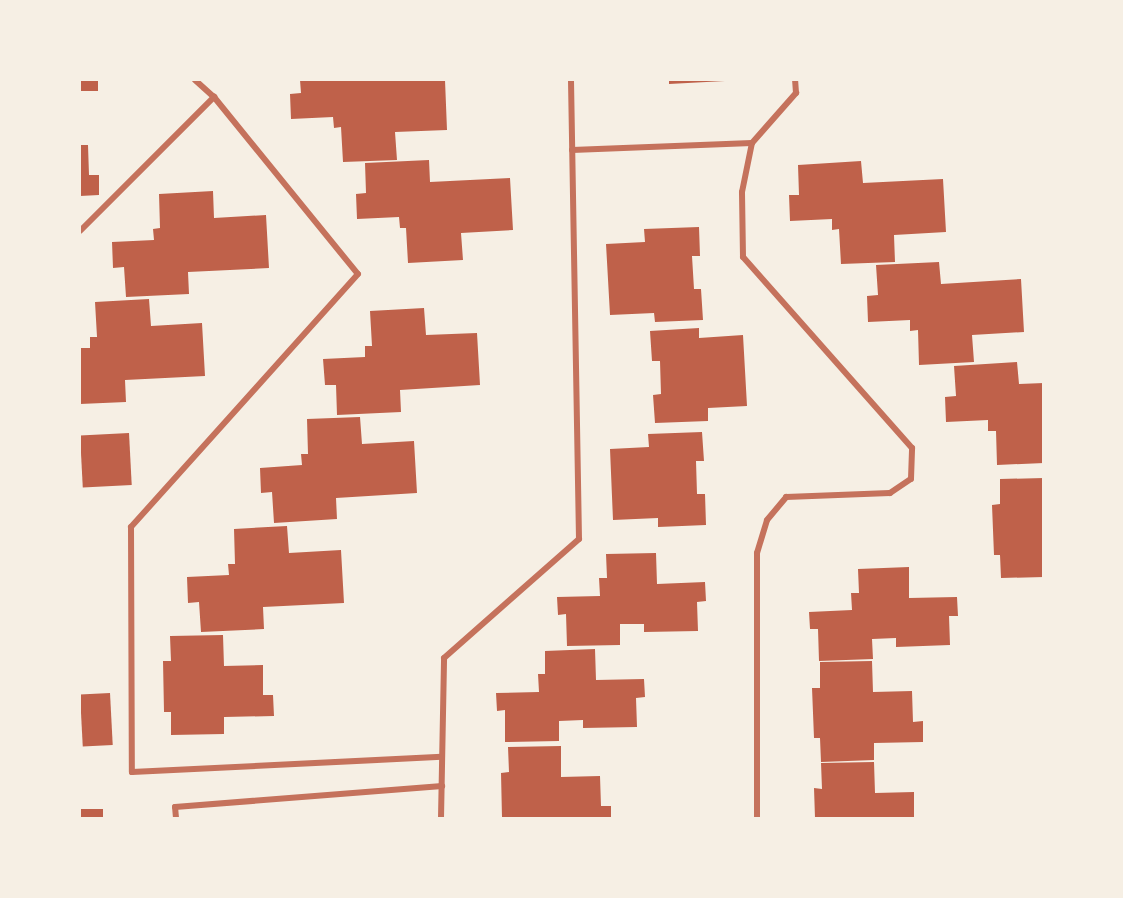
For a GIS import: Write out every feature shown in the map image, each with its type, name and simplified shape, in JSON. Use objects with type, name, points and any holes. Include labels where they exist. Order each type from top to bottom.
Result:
[{"type":"street","points":[[195,80],[214,97],[358,274],[131,527],[132,772],[442,757]]},
{"type":"street","points":[[441,819],[444,658],[579,539],[571,80]]},
{"type":"street","points":[[757,819],[757,553],[767,520],[786,497],[890,493],[911,479],[912,448],[743,256],[742,192],[752,143],[795,93],[795,80]]},
{"type":"street","points":[[80,231],[214,97]]},
{"type":"street","points":[[572,150],[752,143]]},
{"type":"street","points":[[176,819],[175,807],[442,786]]},
{"type":"building","points":[[80,80],[98,80],[98,91],[80,91]]},
{"type":"building","points":[[300,80],[445,80],[447,130],[395,132],[397,160],[343,162],[341,127],[334,128],[333,117],[291,119],[290,94],[301,93]]},
{"type":"building","points":[[669,80],[725,80],[725,81],[669,84]]},
{"type":"building","points":[[80,145],[88,145],[89,175],[99,175],[99,195],[80,196]]},
{"type":"building","points":[[429,160],[430,182],[510,178],[513,230],[461,233],[463,260],[408,263],[406,228],[400,228],[399,217],[357,219],[356,194],[366,193],[365,163]]},
{"type":"building","points":[[861,161],[863,183],[943,179],[946,232],[894,235],[895,262],[841,264],[839,229],[832,230],[832,219],[790,221],[789,195],[799,195],[798,165]]},
{"type":"building","points":[[213,191],[214,218],[266,215],[269,268],[188,272],[189,294],[126,297],[124,267],[113,268],[112,242],[154,240],[153,229],[160,228],[159,194]]},
{"type":"building","points":[[699,227],[700,256],[692,256],[694,289],[701,289],[703,320],[655,322],[654,313],[610,315],[606,244],[645,242],[644,229]]},
{"type":"building","points":[[939,262],[941,284],[1021,279],[1024,332],[972,335],[974,362],[919,365],[918,330],[910,331],[910,320],[868,322],[867,296],[878,295],[876,265]]},
{"type":"building","points":[[149,299],[151,326],[202,323],[205,376],[125,380],[126,402],[80,404],[80,348],[90,348],[90,337],[97,337],[95,302]]},
{"type":"building","points":[[424,308],[426,335],[477,333],[480,385],[400,390],[401,412],[337,415],[336,385],[325,385],[323,359],[365,357],[365,346],[372,346],[370,311]]},
{"type":"building","points":[[699,328],[699,338],[743,335],[747,406],[708,408],[708,421],[655,423],[653,395],[661,394],[660,361],[652,361],[650,331]]},
{"type":"building","points":[[1017,362],[1019,384],[1044,383],[1044,463],[997,465],[996,431],[988,431],[988,420],[946,422],[945,397],[956,396],[954,366]]},
{"type":"building","points":[[360,417],[362,444],[414,441],[417,493],[336,498],[337,519],[274,523],[272,492],[261,493],[260,468],[302,465],[301,454],[308,454],[307,419]]},
{"type":"building","points":[[702,432],[704,461],[696,461],[697,494],[705,494],[706,525],[658,527],[658,518],[613,520],[610,449],[649,447],[648,434]]},
{"type":"building","points":[[129,433],[132,485],[83,487],[80,436]]},
{"type":"building","points":[[1044,478],[1044,577],[1001,578],[1000,555],[994,555],[992,505],[1000,504],[1000,479]]},
{"type":"building","points":[[287,526],[289,553],[341,550],[344,603],[263,607],[264,629],[201,632],[199,602],[188,603],[187,577],[229,575],[228,564],[235,564],[234,529]]},
{"type":"building","points":[[656,553],[657,584],[705,582],[706,601],[697,602],[698,631],[644,632],[644,624],[620,624],[620,645],[567,646],[566,614],[558,615],[557,597],[600,596],[599,578],[607,578],[606,554]]},
{"type":"building","points":[[909,567],[909,598],[957,597],[958,616],[949,616],[950,645],[896,647],[896,638],[872,639],[873,659],[819,661],[818,629],[810,629],[809,612],[852,610],[851,593],[859,593],[858,569]]},
{"type":"building","points":[[223,635],[224,666],[263,665],[263,695],[273,695],[274,716],[224,717],[224,734],[171,735],[171,712],[164,712],[163,661],[171,661],[170,636]]},
{"type":"building","points":[[595,649],[596,680],[644,679],[645,697],[636,698],[637,727],[583,728],[583,720],[559,721],[559,741],[505,742],[505,710],[497,711],[496,693],[539,692],[538,674],[545,674],[545,651]]},
{"type":"building","points":[[872,661],[873,692],[912,691],[913,722],[923,721],[923,742],[874,743],[874,760],[821,762],[820,738],[814,738],[812,688],[820,688],[820,662]]},
{"type":"building","points":[[110,693],[113,745],[83,746],[80,695]]},
{"type":"building","points":[[561,746],[561,777],[600,776],[601,806],[611,806],[611,818],[502,818],[501,773],[509,772],[508,747]]},
{"type":"building","points":[[874,762],[875,793],[914,792],[914,818],[815,818],[814,788],[822,789],[821,763]]},
{"type":"building","points":[[80,809],[103,809],[103,818],[80,818]]}]
